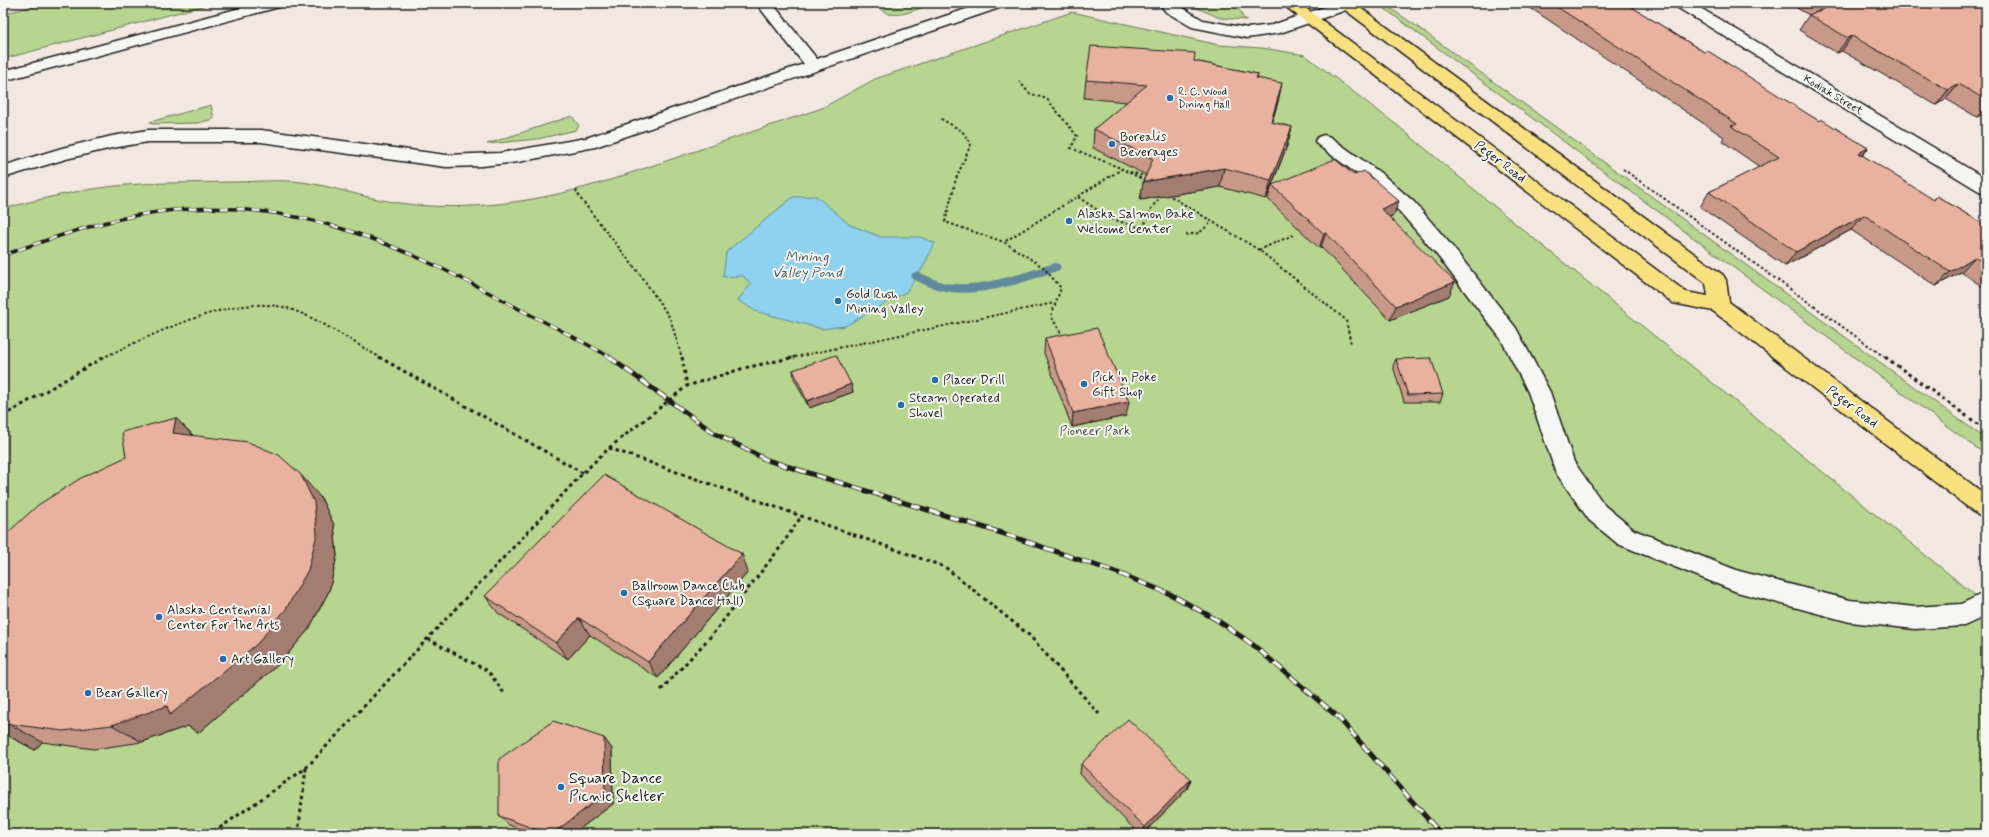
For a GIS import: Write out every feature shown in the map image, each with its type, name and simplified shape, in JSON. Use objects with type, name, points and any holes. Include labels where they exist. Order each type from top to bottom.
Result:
[{"type":"main road","name":"Peger Road","points":[[1289,3],[1680,298],[1719,305],[1986,508]]},
{"type":"main road","points":[[1345,4],[1716,280],[1719,305]]},
{"type":"street","points":[[3,76],[277,3]]},
{"type":"street","points":[[764,3],[814,66]]},
{"type":"street","points":[[3,172],[112,142],[148,136],[262,136],[446,161],[468,162],[502,159],[589,143],[998,3]]},
{"type":"street","points":[[1168,3],[1172,9],[1198,24],[1247,33],[1274,30],[1345,4]]},
{"type":"street","name":"Kodiak Street","points":[[1680,3],[1986,187]]},
{"type":"street","points":[[1324,141],[1375,178],[1406,207],[1444,250],[1509,334],[1540,392],[1564,466],[1597,513],[1626,537],[1737,581],[1850,611],[1915,618],[1964,615],[1986,603]]},
{"type":"path","points":[[1019,81],[1029,93],[1047,99],[1077,136],[1071,148],[1122,169],[1147,182]]},
{"type":"path","points":[[941,119],[962,131],[971,144],[956,179],[945,222],[1004,242],[1034,260],[1056,278],[1061,288],[1059,297],[1054,303],[1051,316],[1065,341]]},
{"type":"path","points":[[1004,242],[1122,169],[1124,163]]},
{"type":"path","points":[[1620,168],[1986,430]]},
{"type":"path","points":[[1122,169],[1154,178]]},
{"type":"path","points":[[1159,189],[1259,250],[1346,320],[1351,344]]},
{"type":"path","points":[[576,190],[580,198],[642,277],[670,318],[683,361],[687,386]]},
{"type":"path","points":[[1143,228],[1152,207],[1165,192]]},
{"type":"path","points":[[1078,197],[1111,219],[1148,230]]},
{"type":"path","points":[[1186,235],[1199,233],[1212,222]]},
{"type":"path","points":[[1259,250],[1293,234]]},
{"type":"path","points":[[207,834],[221,827],[306,768],[583,473],[609,448],[687,386],[744,368],[1054,303]]},
{"type":"path","points":[[3,416],[96,361],[161,331],[217,311],[259,304],[288,309],[317,322],[583,473]]},
{"type":"path","points":[[609,448],[945,568],[1029,635],[1099,714]]},
{"type":"path","points":[[661,690],[712,635],[779,549],[800,516]]},
{"type":"path","points":[[428,639],[488,671],[504,693]]},
{"type":"path","points":[[298,834],[306,768]]},
{"type":"green space","points":[[46,3],[214,3],[3,59],[3,14]]},
{"type":"green space","points":[[876,3],[934,3],[910,12],[896,15],[885,12]]},
{"type":"green space","points":[[1186,3],[1228,5],[1236,8],[1241,12],[1242,17],[1247,20],[1220,18]]},
{"type":"green space","points":[[1377,3],[1383,3],[1419,28],[1986,439],[1986,455]]},
{"type":"green space","name":"Pioneer Park","points":[[1072,12],[1219,45],[1262,48],[1305,55],[1398,126],[1511,220],[1986,604],[1986,834],[3,834],[3,209],[59,195],[87,190],[115,186],[158,183],[293,181],[313,184],[381,200],[448,207],[504,203],[560,194],[613,179],[822,108],[875,79]]},
{"type":"green space","points":[[211,105],[214,119],[198,123],[152,124],[150,122]]},
{"type":"green space","points":[[572,116],[579,126],[576,130],[538,139],[487,144]]},
{"type":"water","name":"Mining Valley Pond","points":[[816,196],[850,225],[881,237],[920,237],[935,243],[922,269],[906,292],[845,326],[822,329],[755,311],[738,300],[751,284],[743,276],[723,277],[726,252],[793,197]]},
{"type":"building","points":[[1551,3],[1631,3],[1627,4],[1704,52],[1708,51],[1819,121],[1821,119],[1868,148],[1859,153],[1934,200],[1937,196],[1986,226],[1986,265],[1975,257],[1950,272],[1864,215],[1796,252],[1709,192],[1779,157],[1731,126],[1737,124]]},
{"type":"building","points":[[1825,3],[1986,3],[1986,100],[1959,84],[1948,90],[1852,36],[1848,38],[1809,15],[1830,6]]},
{"type":"building","points":[[1091,46],[1195,53],[1194,61],[1258,74],[1256,78],[1282,83],[1271,122],[1292,127],[1271,180],[1224,168],[1143,182],[1153,159],[1094,129],[1147,85],[1086,80]]},
{"type":"building","points":[[1335,159],[1354,175],[1364,171],[1399,201],[1381,209],[1455,282],[1396,306],[1326,233],[1324,234],[1272,185]]},
{"type":"building","name":"Pick 'n Poke Gift Shop","points":[[1097,328],[1129,402],[1073,413],[1045,338]]},
{"type":"building","points":[[836,355],[851,384],[807,401],[793,370]]},
{"type":"building","points":[[1431,358],[1443,394],[1408,395],[1396,359]]},
{"type":"building","name":"Alaska Centennial Center For The Arts","points":[[176,418],[173,433],[248,442],[279,455],[301,475],[314,502],[317,534],[308,570],[286,609],[257,644],[170,715],[167,706],[112,725],[63,731],[9,724],[3,730],[3,537],[38,505],[81,478],[126,457],[122,432]]},
{"type":"building","name":"Ballroom Dance Club (Square Dance Hall)","points":[[604,475],[742,554],[648,662],[579,618],[556,643],[485,596]]},
{"type":"building","points":[[1128,719],[1191,779],[1145,827],[1081,764]]},
{"type":"building","name":"Square Dance Picnic Shelter","points":[[553,721],[604,738],[605,794],[552,834],[549,834],[499,816],[499,759]]},
{"type":"waterway","points":[[917,276],[946,287],[972,288],[1001,283],[1055,267]]},
{"type":"railway","points":[[3,255],[88,227],[131,216],[175,210],[222,208],[267,212],[311,220],[354,232],[396,248],[478,287],[611,358]]},
{"type":"railway","points":[[609,357],[714,433],[767,460],[1008,535],[1118,573],[1170,594],[1217,620],[1252,644],[1338,717],[1441,834]]},
{"type":"place","name":"R. C. Wood Dining Hall","points":[[1170,98]]},
{"type":"place","name":"Borealis Beverages","points":[[1112,144]]},
{"type":"place","name":"Alaska Salmon Bake Welcome Center","points":[[1069,221]]},
{"type":"place","name":"Gold Rush Mining Valley","points":[[838,301]]},
{"type":"place","name":"Placer Drill","points":[[935,380]]},
{"type":"place","name":"Pick 'n Poke Gift Shop","points":[[1084,384]]},
{"type":"place","name":"Steam Operated Shovel","points":[[901,405]]},
{"type":"place","name":"Ballroom Dance Club (Square Dance Hall)","points":[[624,593]]},
{"type":"place","name":"Alaska Centennial Center For The Arts","points":[[159,617]]},
{"type":"place","name":"Art Gallery","points":[[223,659]]},
{"type":"place","name":"Bear Gallery","points":[[88,693]]},
{"type":"place","name":"Square Dance Picnic Shelter","points":[[561,787]]}]
